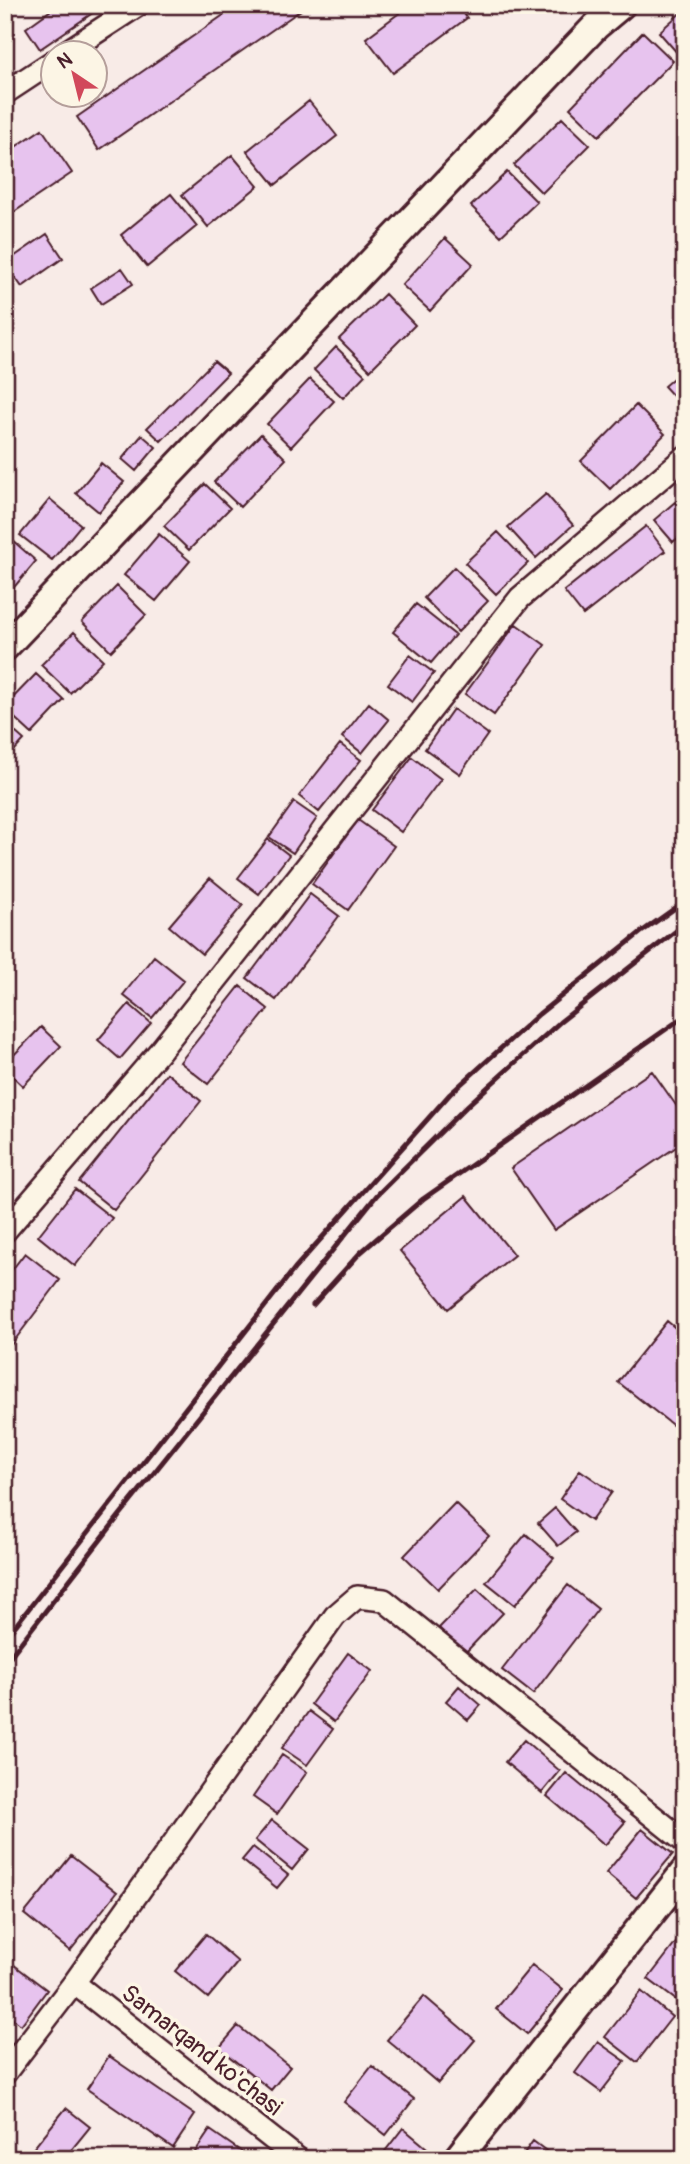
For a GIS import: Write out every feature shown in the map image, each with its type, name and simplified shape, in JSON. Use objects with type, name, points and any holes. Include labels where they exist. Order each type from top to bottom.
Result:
[{"type":"street","points":[[87,38],[138,5]]},
{"type":"street","points":[[5,648],[596,26],[621,5]]},
{"type":"street","points":[[5,93],[38,71]]},
{"type":"street","points":[[5,1231],[159,1052],[520,598],[685,457]]},
{"type":"street","points":[[5,2073],[74,1983],[335,1616],[357,1597],[384,1600],[685,1842]]},
{"type":"street","points":[[457,2159],[685,1871]]},
{"type":"street","name":"Samarqand ko'chasi","points":[[74,1983],[298,2159]]},
{"type":"building","points":[[58,5],[89,5],[94,12],[56,38],[38,38],[38,46],[26,28]]},
{"type":"building","points":[[238,5],[298,5],[301,10],[99,150],[77,117],[90,108],[108,108],[108,95]]},
{"type":"building","points":[[410,5],[457,5],[467,18],[393,73],[366,38]]},
{"type":"building","points":[[685,9],[685,62],[659,32]]},
{"type":"building","points":[[643,32],[673,61],[599,136],[570,108]]},
{"type":"building","points":[[309,101],[337,136],[275,185],[247,151]]},
{"type":"building","points":[[562,118],[590,145],[542,193],[514,165]]},
{"type":"building","points":[[42,129],[72,173],[5,218],[5,154]]},
{"type":"building","points":[[232,155],[258,186],[208,227],[182,195]]},
{"type":"building","points":[[507,172],[537,202],[501,236],[471,206]]},
{"type":"building","points":[[171,194],[197,226],[147,267],[121,235]]},
{"type":"building","points":[[47,234],[63,258],[22,287],[5,263]]},
{"type":"building","points":[[445,238],[473,264],[430,311],[402,285]]},
{"type":"building","points":[[122,268],[133,284],[101,304],[91,288]]},
{"type":"building","points":[[385,294],[415,325],[370,370],[339,339]]},
{"type":"building","points":[[336,347],[365,375],[343,398],[314,370]]},
{"type":"building","points":[[214,361],[228,373],[161,441],[147,428]]},
{"type":"building","points":[[685,368],[685,409],[664,386]]},
{"type":"building","points":[[310,379],[334,401],[291,447],[267,424]]},
{"type":"building","points":[[636,405],[665,434],[610,489],[581,461]]},
{"type":"building","points":[[261,434],[286,459],[240,507],[214,482]]},
{"type":"building","points":[[142,435],[156,447],[136,471],[122,459]]},
{"type":"building","points":[[101,463],[124,482],[99,512],[76,493]]},
{"type":"building","points":[[205,484],[230,508],[189,550],[164,526]]},
{"type":"building","points":[[546,494],[573,525],[536,558],[508,527]]},
{"type":"building","points":[[50,499],[81,525],[52,560],[20,535]]},
{"type":"building","points":[[675,502],[685,513],[685,532],[673,542],[654,520]]},
{"type":"building","points":[[646,526],[665,551],[583,615],[564,591]]},
{"type":"building","points":[[498,532],[528,563],[496,594],[465,563]]},
{"type":"building","points":[[159,534],[190,561],[156,601],[124,575]]},
{"type":"building","points":[[11,539],[36,561],[5,598],[5,546]]},
{"type":"building","points":[[454,567],[488,601],[458,632],[424,598]]},
{"type":"building","points":[[117,586],[146,615],[111,651],[82,622]]},
{"type":"building","points":[[416,604],[455,635],[431,663],[393,632]]},
{"type":"building","points":[[516,624],[545,645],[494,715],[465,694]]},
{"type":"building","points":[[74,632],[103,660],[70,693],[41,665]]},
{"type":"building","points":[[410,655],[434,673],[412,702],[388,684]]},
{"type":"building","points":[[36,674],[64,700],[32,734],[5,706]]},
{"type":"building","points":[[369,703],[389,720],[362,753],[342,737]]},
{"type":"building","points":[[453,709],[488,734],[460,774],[425,749]]},
{"type":"building","points":[[5,723],[24,740],[5,761]]},
{"type":"building","points":[[340,744],[361,760],[319,812],[299,796]]},
{"type":"building","points":[[412,757],[441,779],[401,832],[372,810]]},
{"type":"building","points":[[294,802],[317,818],[293,853],[269,837]]},
{"type":"building","points":[[358,820],[394,846],[348,910],[312,884]]},
{"type":"building","points":[[268,839],[289,855],[259,894],[238,878]]},
{"type":"building","points":[[210,878],[243,905],[202,954],[169,926]]},
{"type":"building","points":[[310,894],[339,916],[276,1000],[247,978]]},
{"type":"building","points":[[154,956],[184,980],[152,1018],[123,995]]},
{"type":"building","points":[[240,986],[268,1009],[208,1084],[180,1062]]},
{"type":"building","points":[[129,1004],[151,1023],[120,1059],[98,1040]]},
{"type":"building","points":[[41,1027],[61,1046],[23,1086],[5,1069],[5,1064]]},
{"type":"building","points":[[652,1071],[685,1118],[685,1141],[554,1230],[511,1168]]},
{"type":"building","points":[[167,1073],[201,1101],[114,1210],[79,1182]]},
{"type":"building","points":[[75,1189],[112,1218],[75,1266],[38,1236]]},
{"type":"building","points":[[466,1196],[514,1255],[448,1309],[400,1251]]},
{"type":"building","points":[[25,1253],[60,1280],[8,1349],[5,1347],[5,1279]]},
{"type":"building","points":[[667,1321],[685,1336],[685,1435],[618,1382]]},
{"type":"building","points":[[580,1470],[612,1492],[591,1521],[560,1499]]},
{"type":"building","points":[[455,1503],[489,1536],[438,1589],[404,1556]]},
{"type":"building","points":[[555,1508],[576,1532],[558,1546],[538,1523]]},
{"type":"building","points":[[526,1534],[554,1558],[515,1605],[486,1582]]},
{"type":"building","points":[[568,1585],[598,1609],[533,1694],[502,1670]]},
{"type":"building","points":[[477,1589],[503,1613],[465,1653],[439,1628]]},
{"type":"building","points":[[348,1653],[372,1671],[334,1722],[311,1704]]},
{"type":"building","points":[[459,1686],[481,1705],[468,1720],[446,1701]]},
{"type":"building","points":[[309,1711],[333,1729],[307,1765],[282,1748]]},
{"type":"building","points":[[524,1740],[560,1771],[542,1793],[505,1762]]},
{"type":"building","points":[[282,1755],[307,1772],[277,1814],[253,1797]]},
{"type":"building","points":[[566,1773],[625,1822],[605,1845],[547,1796]]},
{"type":"building","points":[[272,1820],[309,1849],[292,1870],[255,1840]]},
{"type":"building","points":[[642,1829],[673,1854],[636,1898],[606,1873]]},
{"type":"building","points":[[253,1847],[288,1875],[277,1888],[242,1860]]},
{"type":"building","points":[[71,1856],[117,1892],[70,1951],[24,1914]]},
{"type":"building","points":[[685,1931],[685,1988],[676,2000],[648,1979]]},
{"type":"building","points":[[206,1934],[238,1962],[208,1998],[175,1971]]},
{"type":"building","points":[[5,1958],[47,1990],[21,2025],[5,2013]]},
{"type":"building","points":[[532,1965],[563,1990],[527,2034],[496,2009]]},
{"type":"building","points":[[641,1991],[672,2017],[637,2062],[605,2037]]},
{"type":"building","points":[[424,1996],[475,2040],[438,2083],[387,2040]]},
{"type":"building","points":[[238,2026],[290,2067],[271,2090],[219,2048]]},
{"type":"building","points":[[598,2042],[625,2061],[601,2092],[575,2073]]},
{"type":"building","points":[[109,2056],[195,2115],[173,2148],[87,2089]]},
{"type":"building","points":[[372,2066],[414,2099],[386,2135],[344,2102]]},
{"type":"building","points":[[66,2108],[90,2127],[64,2159],[33,2159],[28,2155]]},
{"type":"building","points":[[403,2128],[434,2154],[430,2159],[379,2159]]},
{"type":"building","points":[[210,2130],[252,2159],[191,2158]]},
{"type":"building","points":[[533,2141],[557,2159],[520,2159]]},
{"type":"railway","points":[[5,1639],[295,1268],[450,1094],[539,1014],[640,933],[685,901]]},
{"type":"railway","points":[[5,1663],[377,1195],[468,1105],[560,1022],[685,924]]},
{"type":"railway","points":[[313,1305],[360,1253],[423,1199],[685,1016]]}]
